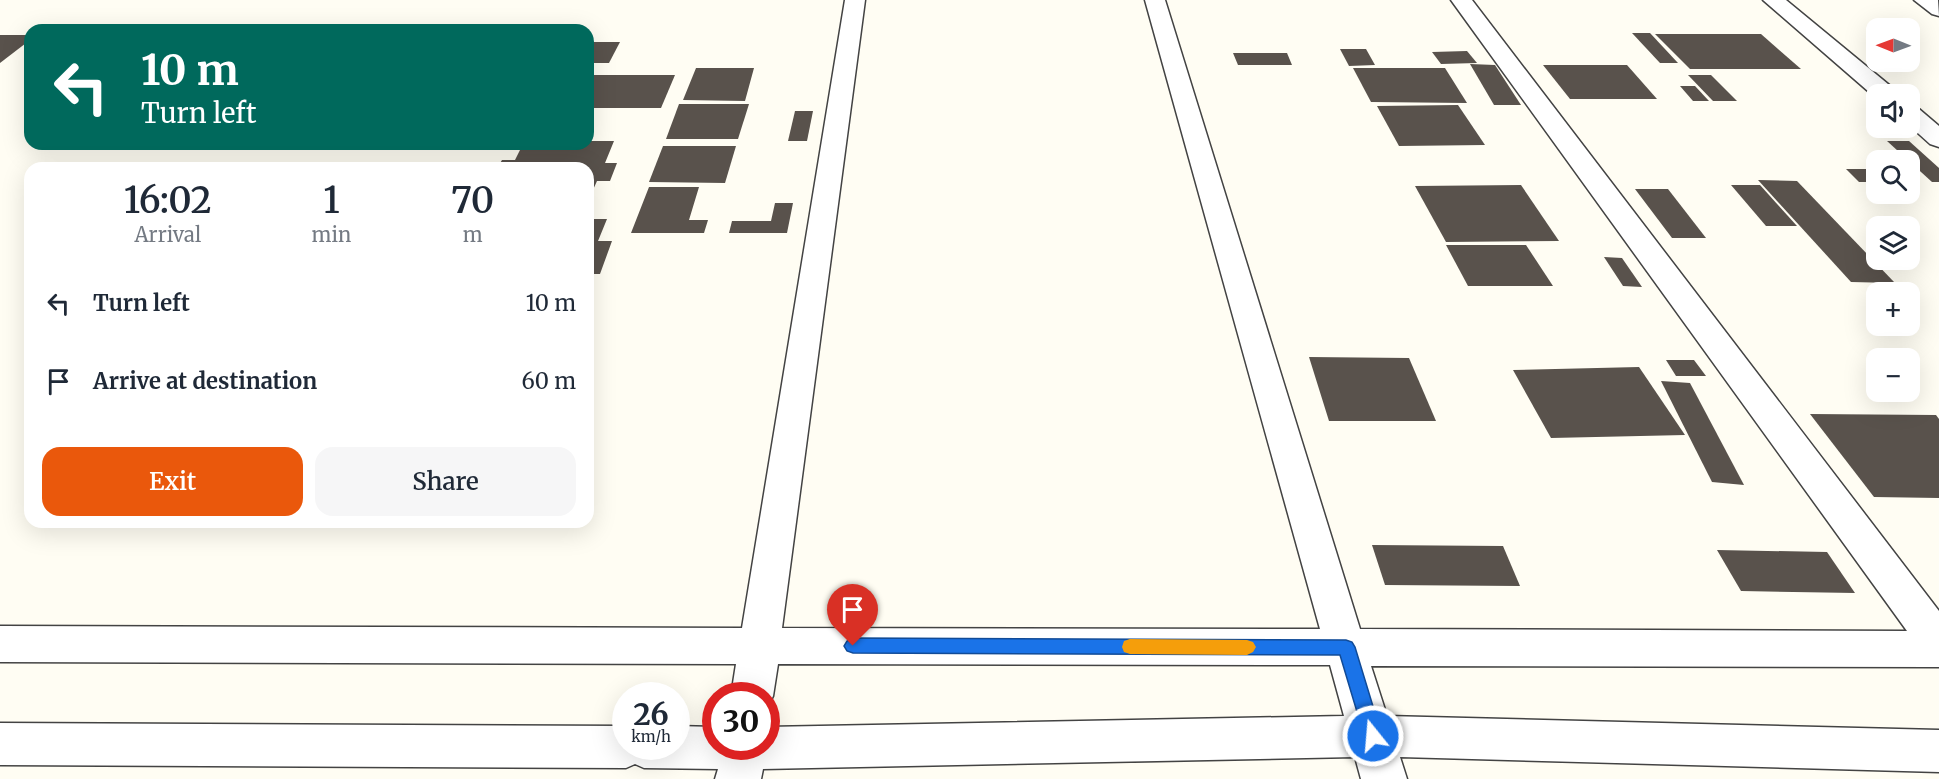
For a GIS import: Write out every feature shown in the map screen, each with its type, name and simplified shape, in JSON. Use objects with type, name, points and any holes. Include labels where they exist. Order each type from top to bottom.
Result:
[{"type":"street","points":[[754,682],[855,0]]},
{"type":"street","points":[[1155,0],[1384,779]]},
{"type":"street","points":[[1461,0],[1939,643]]},
{"type":"street","points":[[1773,0],[1874,84]]},
{"type":"street","points":[[1924,0],[1939,10]]},
{"type":"street","points":[[1920,123],[1939,139]]},
{"type":"street","points":[[0,644],[1939,649]]},
{"type":"street","points":[[780,746],[1373,736],[1939,751]]},
{"type":"street","points":[[0,744],[612,747]]},
{"type":"street","points":[[738,779],[742,760]]},
{"type":"building","points":[[1632,33],[1650,33],[1678,63],[1660,63]]},
{"type":"building","points":[[1655,34],[1761,34],[1801,69],[1690,69]]},
{"type":"building","points":[[0,35],[24,35],[24,45],[0,63]]},
{"type":"building","points":[[594,42],[620,42],[609,63],[594,63]]},
{"type":"building","points":[[1340,49],[1366,49],[1375,65],[1349,66]]},
{"type":"building","points":[[1467,51],[1477,63],[1441,64],[1432,52]]},
{"type":"building","points":[[1233,53],[1287,53],[1292,65],[1238,65]]},
{"type":"building","points":[[1470,64],[1495,65],[1521,105],[1494,105]]},
{"type":"building","points":[[1543,65],[1627,65],[1657,99],[1570,99]]},
{"type":"building","points":[[696,68],[754,68],[745,101],[683,100]]},
{"type":"building","points":[[1353,68],[1445,68],[1467,103],[1371,102]]},
{"type":"building","points":[[594,75],[675,75],[661,108],[594,108]]},
{"type":"building","points":[[1688,75],[1711,75],[1737,101],[1713,101]]},
{"type":"building","points":[[1680,86],[1695,86],[1709,101],[1693,101]]},
{"type":"building","points":[[679,104],[749,104],[738,139],[666,139]]},
{"type":"building","points":[[1458,105],[1485,145],[1399,146],[1377,106]]},
{"type":"building","points":[[795,111],[813,111],[807,141],[788,141]]},
{"type":"building","points":[[594,141],[614,141],[605,163],[617,163],[610,181],[597,181],[594,188],[594,162],[501,162],[502,160],[515,160],[520,150],[594,150]]},
{"type":"building","points":[[1887,141],[1909,141],[1919,150],[1897,150]]},
{"type":"building","points":[[663,146],[736,146],[725,183],[649,182]]},
{"type":"building","points":[[1920,151],[1939,168],[1939,182],[1932,182],[1920,171]]},
{"type":"building","points":[[1846,169],[1866,169],[1866,182],[1859,182]]},
{"type":"building","points":[[1758,180],[1797,181],[1866,253],[1866,270],[1883,270],[1894,282],[1851,282]]},
{"type":"building","points":[[1521,185],[1559,241],[1446,242],[1415,186]]},
{"type":"building","points":[[1731,185],[1760,185],[1797,226],[1766,226]]},
{"type":"building","points":[[649,187],[699,187],[689,220],[708,220],[704,233],[631,233]]},
{"type":"building","points":[[1635,189],[1668,189],[1706,238],[1672,238]]},
{"type":"building","points":[[775,203],[793,203],[787,233],[729,233],[732,221],[771,221]]},
{"type":"building","points":[[594,219],[607,219],[598,241],[612,241],[600,274],[594,274]]},
{"type":"building","points":[[1446,245],[1526,245],[1553,286],[1468,286]]},
{"type":"building","points":[[1604,257],[1622,258],[1642,287],[1623,286]]},
{"type":"building","points":[[1309,357],[1409,358],[1436,421],[1329,421]]},
{"type":"building","points":[[1666,360],[1694,360],[1706,376],[1676,376]]},
{"type":"building","points":[[1639,367],[1685,435],[1551,438],[1513,370]]},
{"type":"building","points":[[1661,381],[1690,383],[1744,485],[1712,482]]},
{"type":"building","points":[[1810,414],[1936,415],[1939,419],[1939,498],[1874,497]]},
{"type":"building","points":[[1372,545],[1503,546],[1520,586],[1385,585]]},
{"type":"building","points":[[1717,550],[1827,552],[1855,593],[1741,591]]},
{"type":"slow traffic","points":[[1130,647],[1247,647]]},
{"type":"route","points":[[853,646],[1346,647],[1373,736]]}]
